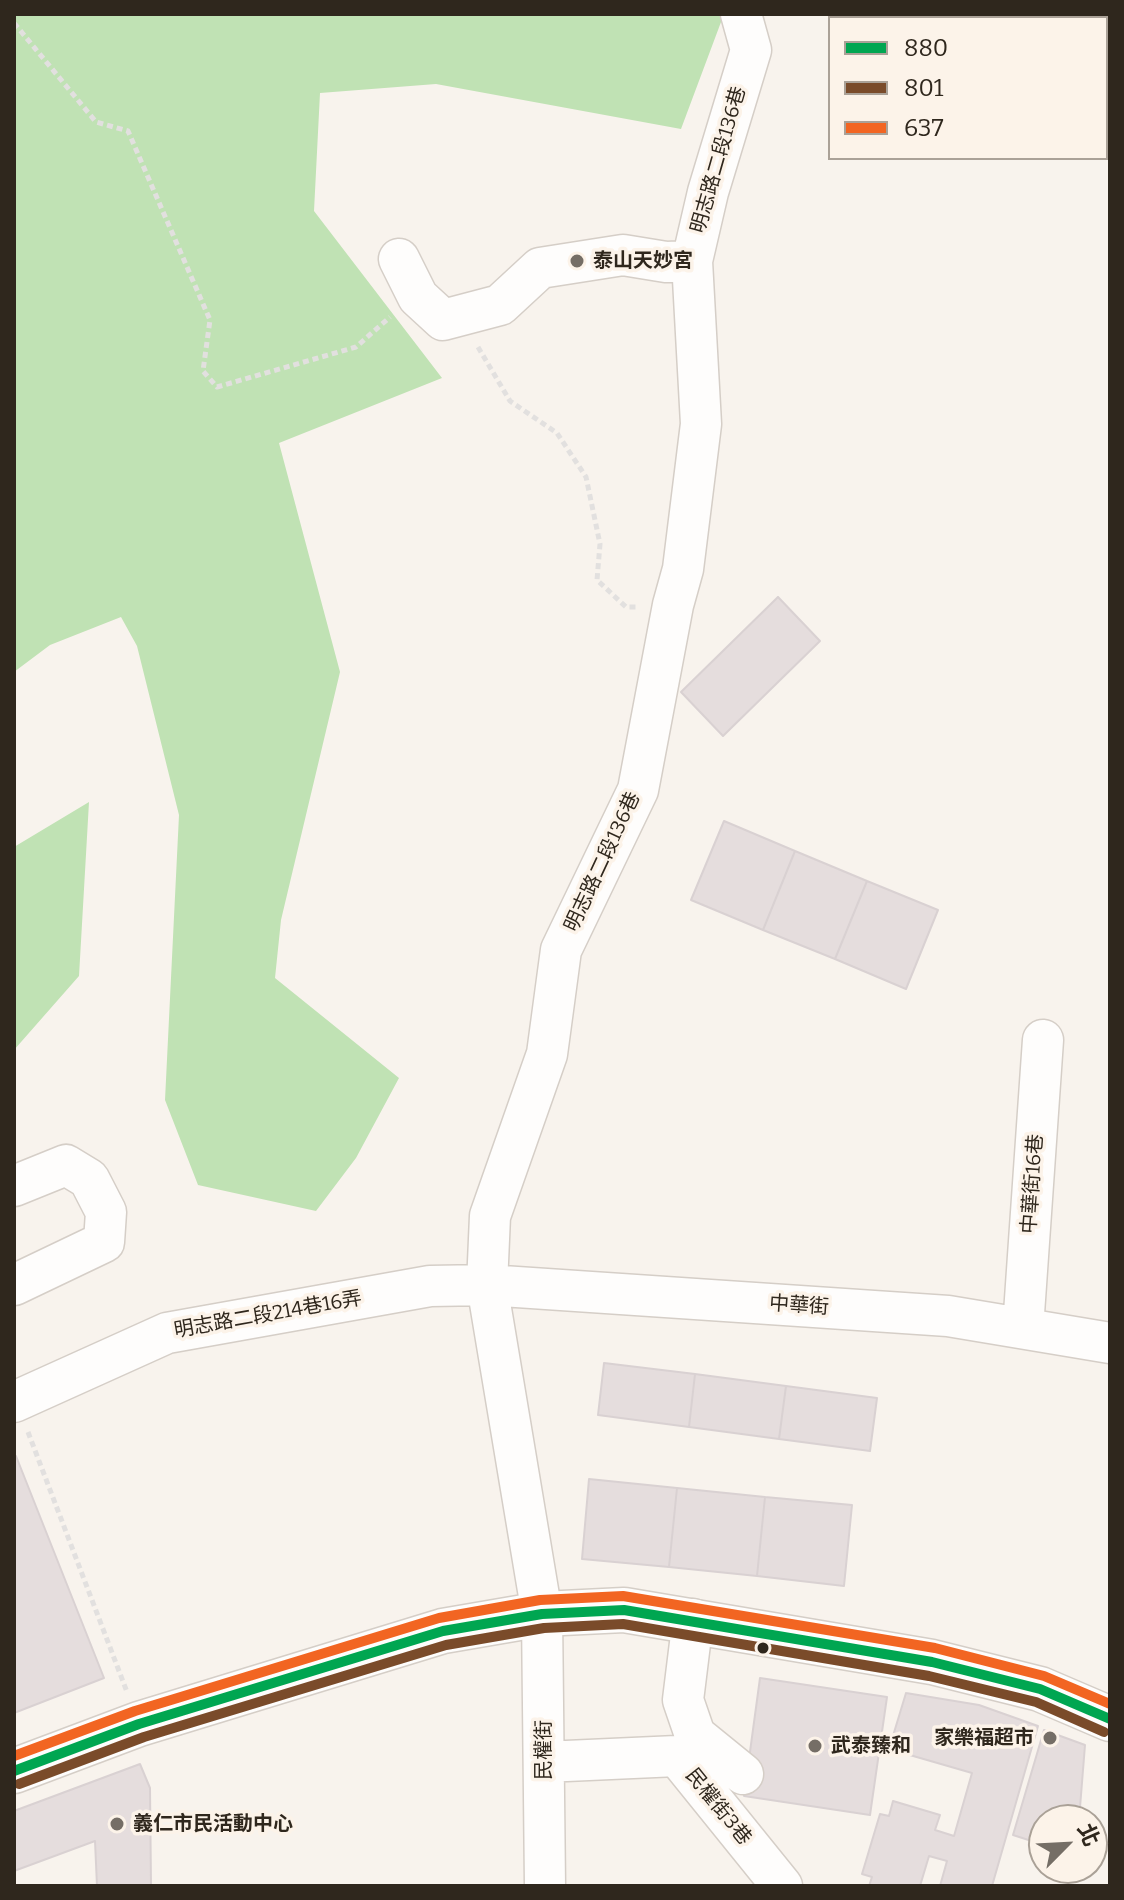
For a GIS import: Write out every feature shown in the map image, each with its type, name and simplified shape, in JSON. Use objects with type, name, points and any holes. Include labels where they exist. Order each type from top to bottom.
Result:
[{"type":"main road","points":[[14,1771],[139,1724],[318,1666],[443,1631],[542,1614],[624,1610],[693,1619],[932,1662],[1040,1689],[1110,1719]]},
{"type":"street","name":"明志路二段136巷","points":[[542,1614],[487,1285],[490,1216],[547,1054],[561,950],[638,790],[673,605],[683,569],[701,424],[692,261],[708,192],[751,50],[741,14]]},
{"type":"street","points":[[399,259],[418,297],[443,320],[500,305],[540,268],[623,255],[666,262],[692,261]]},
{"type":"street","name":"中華街16巷","points":[[1023,1328],[1043,1040]]},
{"type":"street","points":[[14,1186],[66,1165],[89,1179],[106,1212],[104,1242],[14,1285]]},
{"type":"street","name":"中華街","points":[[487,1285],[948,1316],[1110,1343]]},
{"type":"street","name":"明志路二段214巷16弄","points":[[15,1401],[167,1333],[430,1286],[487,1285]]},
{"type":"street","name":"民權街","points":[[542,1614],[545,1886]]},
{"type":"street","points":[[693,1619],[683,1700],[695,1735],[743,1774]]},
{"type":"street","name":"民權街3巷","points":[[544,1762],[677,1756],[782,1886]]},
{"type":"path","points":[[14,23],[96,122],[128,131],[210,320],[203,371],[217,387],[356,347],[399,309]]},
{"type":"path","points":[[465,347],[481,348],[485,363],[510,401],[557,433],[586,477],[600,544],[597,580],[626,607],[673,605]]},
{"type":"path","points":[[15,1401],[139,1724]]},
{"type":"green space","points":[[14,14],[724,14],[681,129],[436,84],[320,93],[314,211],[442,378],[279,443],[340,672],[281,920],[275,978],[399,1078],[356,1158],[316,1211],[198,1185],[165,1100],[179,815],[137,646],[121,617],[50,645],[14,672]]},
{"type":"green space","points":[[89,802],[79,976],[14,1050],[14,847]]},
{"type":"building","points":[[778,597],[820,641],[723,736],[681,692]]},
{"type":"building","points":[[724,821],[795,851],[763,930],[691,900]]},
{"type":"building","points":[[795,851],[867,881],[835,959],[763,930]]},
{"type":"building","points":[[867,881],[938,910],[906,989],[835,959]]},
{"type":"building","points":[[604,1363],[695,1374],[689,1427],[598,1415]]},
{"type":"building","points":[[695,1374],[786,1386],[779,1439],[689,1427]]},
{"type":"building","points":[[786,1386],[877,1398],[870,1451],[779,1439]]},
{"type":"building","points":[[14,1457],[104,1678],[14,1713]]},
{"type":"building","points":[[589,1479],[677,1488],[669,1567],[582,1559]]},
{"type":"building","points":[[677,1488],[765,1497],[757,1576],[669,1567]]},
{"type":"building","points":[[765,1497],[852,1505],[844,1586],[757,1576]]},
{"type":"building","name":"武泰臻和","points":[[760,1678],[887,1697],[870,1815],[744,1796]]},
{"type":"building","points":[[906,1693],[979,1705],[1038,1726],[992,1886],[940,1886],[947,1861],[929,1856],[920,1886],[869,1886],[872,1877],[862,1874],[880,1814],[889,1816],[893,1801],[940,1815],[935,1830],[954,1836],[972,1773],[889,1749]]},
{"type":"building","points":[[1044,1730],[1085,1745],[1080,1804],[1028,1804],[1028,1840],[1013,1835]]},
{"type":"building","points":[[140,1764],[150,1788],[151,1886],[97,1886],[95,1841],[14,1871],[14,1811]]},
{"type":"transit line","name":"637","points":[[14,1756],[135,1711],[439,1618],[540,1600],[623,1596],[935,1648],[1044,1676],[1110,1704]]},
{"type":"transit line","name":"880","points":[[14,1771],[139,1724],[443,1631],[542,1614],[624,1610],[932,1662],[1040,1689],[1110,1719]]},
{"type":"transit line","name":"801","points":[[19,1784],[144,1737],[446,1645],[544,1628],[623,1624],[929,1676],[1036,1702],[1104,1732]]},
{"type":"place","name":"泰山天妙宮","points":[[577,261]]},
{"type":"place","name":"家樂福超市","points":[[1050,1738]]},
{"type":"place","name":"武泰臻和","points":[[815,1746]]},
{"type":"place","name":"義仁市民活動中心","points":[[117,1824]]}]
